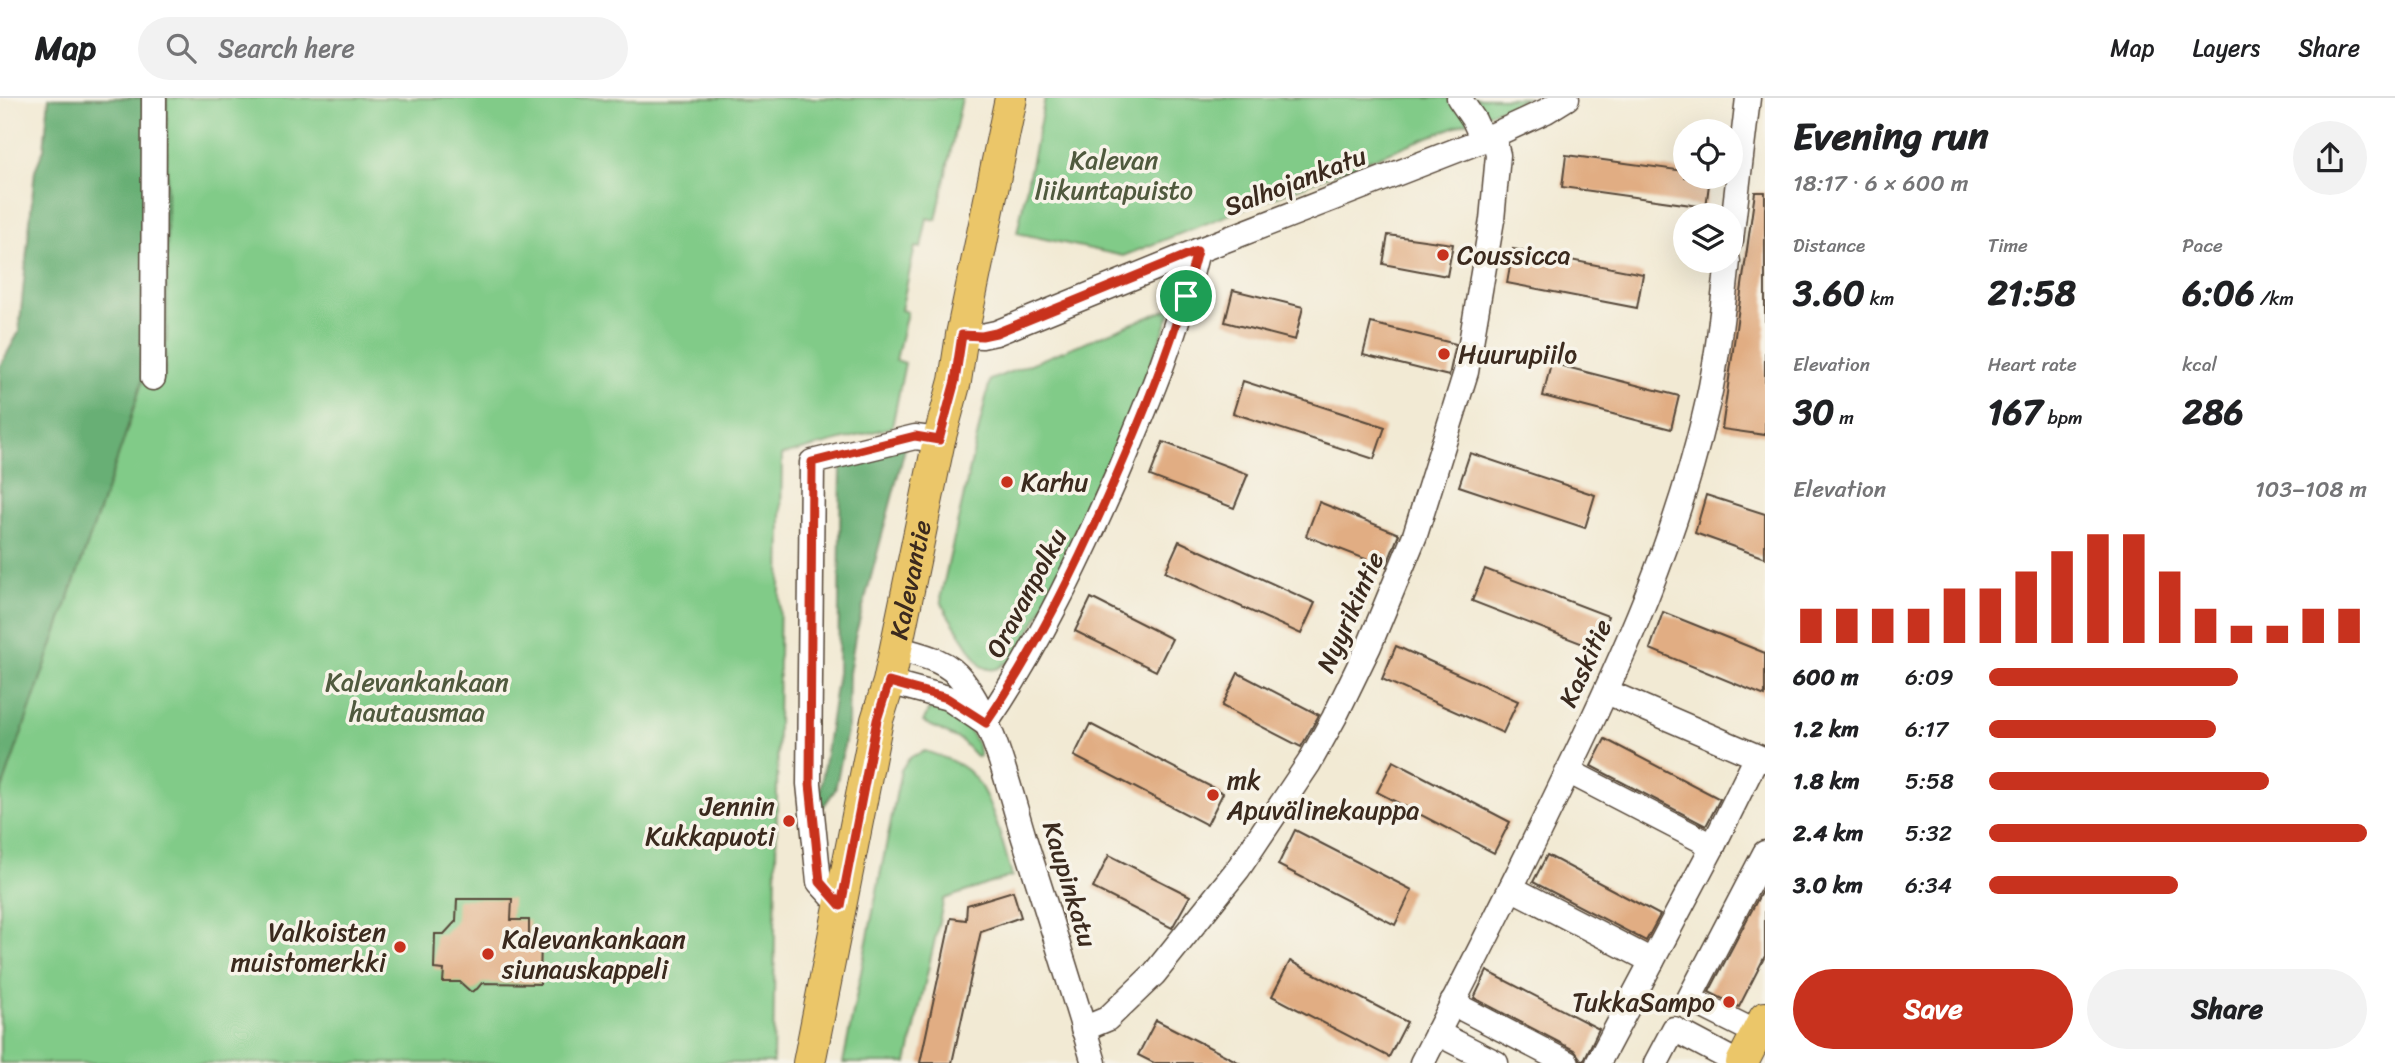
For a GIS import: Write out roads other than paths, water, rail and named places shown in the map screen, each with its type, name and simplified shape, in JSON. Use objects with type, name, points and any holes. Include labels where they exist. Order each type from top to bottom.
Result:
[{"type":"main road","name":"Kalevantie","points":[[809,1063],[877,720],[889,682],[939,440],[955,381],[962,335],[1012,98]]},
{"type":"main road","points":[[1740,1063],[1761,1025]]},
{"type":"street","points":[[153,378],[154,98]]},
{"type":"street","points":[[1460,98],[1488,138]]},
{"type":"street","name":"Salhojankatu","points":[[962,335],[982,336],[996,333],[1197,251],[1488,138],[1546,111],[1567,98]]},
{"type":"street","points":[[1735,203],[1748,98]]},
{"type":"street","name":"Nyyrikintie","points":[[1083,1029],[1107,1019],[1154,974],[1238,869],[1309,763],[1369,646],[1415,536],[1466,372],[1492,220],[1498,155],[1488,138]]},
{"type":"street","name":"Oravanpolku","points":[[986,723],[1030,652],[1095,525],[1157,378],[1186,296],[1197,251]]},
{"type":"street","name":"Kaskitie","points":[[1422,1063],[1607,692],[1667,546],[1709,397],[1726,273]]},
{"type":"street","points":[[841,906],[820,882],[810,784],[812,462],[915,436],[939,440]]},
{"type":"street","name":"Kaupinkatu","points":[[896,649],[927,656],[947,666],[961,679],[986,723],[1094,1063]]},
{"type":"street","points":[[889,682],[947,698],[986,723]]},
{"type":"street","points":[[1598,1063],[1761,759],[1607,692]]},
{"type":"street","points":[[1568,771],[1713,846]]},
{"type":"street","points":[[1761,1025],[1689,999],[1765,853]]},
{"type":"street","points":[[1511,888],[1652,961]]},
{"type":"street","points":[[1452,1003],[1567,1063]]},
{"type":"street","points":[[1656,1063],[1674,1030],[1740,1063]]},
{"type":"street","points":[[1437,1033],[1496,1063]]},
{"type":"place","name":"Coussicca","points":[[1443,255]]},
{"type":"place","name":"Huurupiilo","points":[[1444,354]]},
{"type":"place","name":"Karhu","points":[[1007,482]]},
{"type":"place","name":"mk Apuvälinekauppa","points":[[1213,795]]},
{"type":"place","name":"Jennin Kukkapuoti","points":[[789,821]]},
{"type":"place","name":"Valkoisten muistomerkki","points":[[400,947]]},
{"type":"place","name":"Kalevankankaan siunauskappeli","points":[[488,954]]},
{"type":"place","name":"TukkaSampo","points":[[1729,1002]]},
{"type":"park label","name":"Kalevan liikuntapuisto","points":[[1114,175]]},
{"type":"park label","name":"Kalevankankaan hautausmaa","points":[[417,697]]}]
